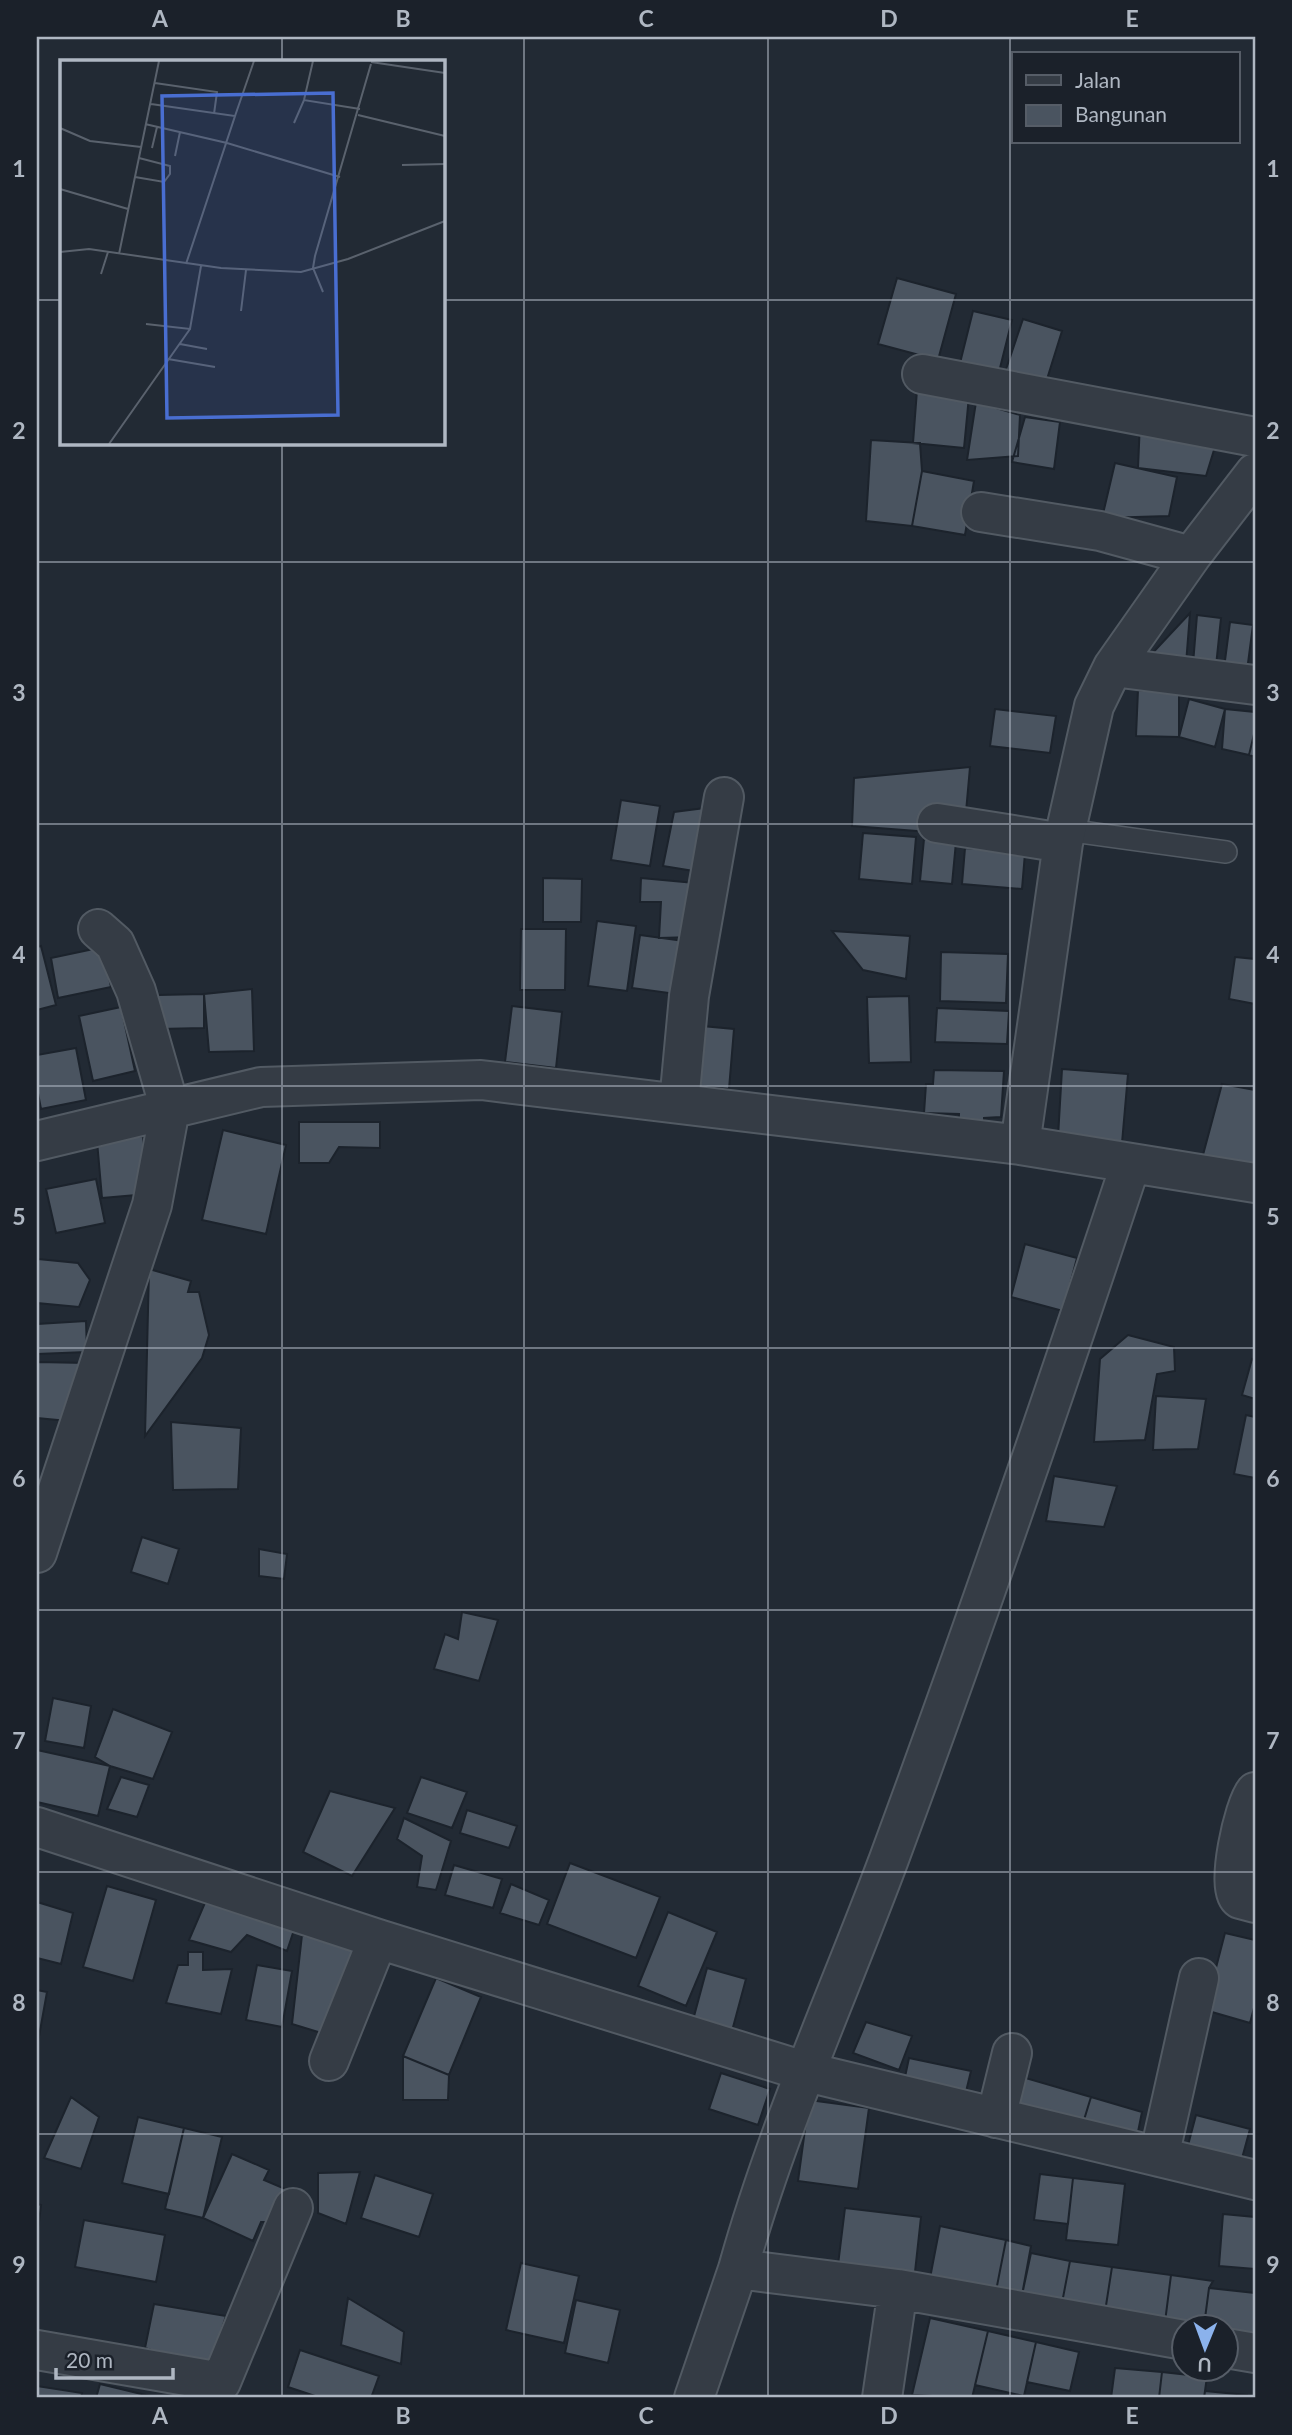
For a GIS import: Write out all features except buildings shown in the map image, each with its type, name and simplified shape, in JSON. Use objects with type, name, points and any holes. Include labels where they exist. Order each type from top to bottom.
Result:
[{"type":"street","points":[[922,373],[1255,437]]},
{"type":"street","points":[[1020,1144],[1064,836],[1094,706],[1113,667],[1191,556],[1255,473]]},
{"type":"street","points":[[981,512],[1100,531],[1191,556]]},
{"type":"street","points":[[1113,667],[1255,685]]},
{"type":"street","points":[[679,1103],[689,996],[724,797]]},
{"type":"street","points":[[937,824],[1064,836]]},
{"type":"street","points":[[37,1553],[152,1205],[170,1109],[136,990],[115,944],[98,929]]},
{"type":"street","points":[[37,1141],[261,1087],[481,1080],[1020,1144],[1255,1183]]},
{"type":"street","points":[[694,2398],[807,2073],[947,1701],[1045,1422],[1131,1163]]},
{"type":"street","points":[[1255,1792],[1238,1841],[1234,1890],[1240,1899],[1255,1903]]},
{"type":"street","points":[[37,1827],[378,1939],[807,2073],[1255,2180]]},
{"type":"street","points":[[329,2061],[378,1939]]},
{"type":"street","points":[[1159,2157],[1199,1978]]},
{"type":"street","points":[[996,2118],[1012,2053]]},
{"type":"street","points":[[37,2350],[219,2390],[293,2208]]},
{"type":"street","points":[[738,2269],[898,2289],[1170,2338]]},
{"type":"street","points":[[882,2398],[898,2289]]},
{"type":"lane","points":[[1064,836],[1226,852]]}]
